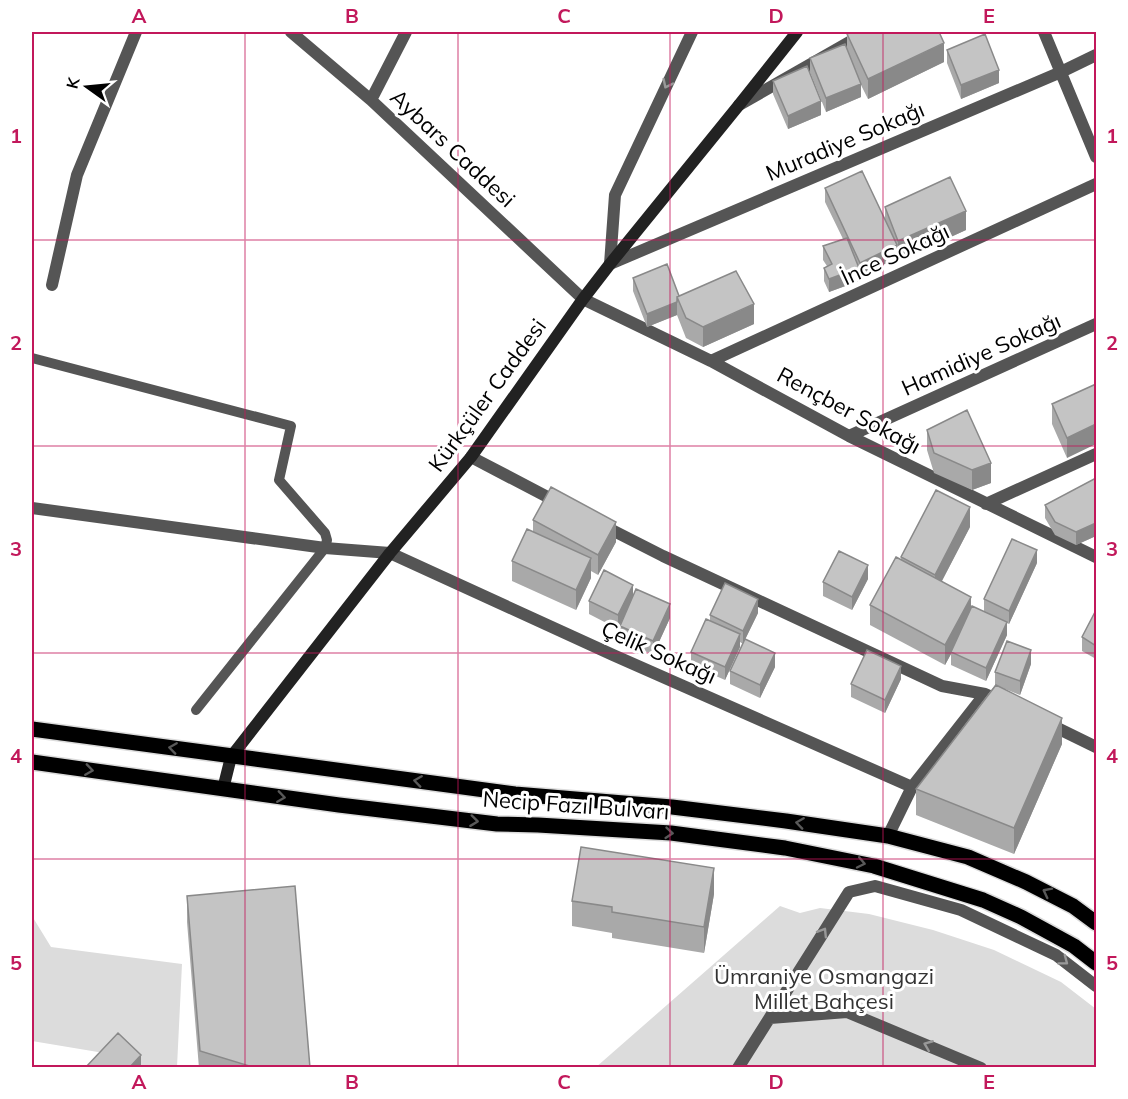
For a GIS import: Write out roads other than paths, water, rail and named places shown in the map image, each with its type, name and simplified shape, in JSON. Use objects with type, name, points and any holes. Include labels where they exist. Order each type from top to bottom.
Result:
[{"type":"main road","name":"Kürkçüler Caddesi","points":[[223,789],[231,757],[390,553],[471,457],[609,264],[797,32]]},
{"type":"main road","name":"Necip Fazıl Bulvarı","points":[[32,729],[515,794],[672,807],[888,836],[968,857],[1026,882],[1073,906],[1096,923]]},
{"type":"main road","name":"Necip Fazıl Bulvarı","points":[[32,762],[339,805],[497,824],[671,833],[785,848],[874,866],[983,900],[1021,917],[1074,946],[1096,963]]},
{"type":"street","points":[[52,285],[77,175],[136,32]]},
{"type":"street","name":"Aybars Caddesi","points":[[291,32],[370,100],[583,299]]},
{"type":"street","points":[[370,100],[406,32]]},
{"type":"street","points":[[609,264],[615,195],[692,32]]},
{"type":"street","points":[[740,105],[867,32]]},
{"type":"street","points":[[1044,32],[1096,157]]},
{"type":"street","name":"Muradiye Sokağı","points":[[609,264],[1062,72],[1096,55]]},
{"type":"street","name":"İnce Sokağı","points":[[711,361],[1096,184]]},
{"type":"street","name":"Rençber Sokağı","points":[[583,299],[711,361],[849,436],[1096,557]]},
{"type":"street","name":"Hamidiye Sokağı","points":[[849,436],[1096,324]]},
{"type":"street","points":[[986,504],[1096,454]]},
{"type":"street","points":[[471,457],[567,507]]},
{"type":"street","points":[[32,508],[325,548],[390,553]]},
{"type":"street","points":[[588,518],[663,556],[942,686],[985,694],[1016,708]]},
{"type":"street","name":"Çelik Sokağı","points":[[390,553],[613,655],[912,787]]},
{"type":"street","points":[[888,836],[912,787],[985,694]]},
{"type":"street","points":[[1036,718],[1096,747]]},
{"type":"street","points":[[738,1068],[849,892],[875,886],[962,910],[1056,955],[1096,986]]},
{"type":"street","points":[[770,1018],[847,1012],[981,1068]]},
{"type":"lane","points":[[32,358],[291,426],[279,480],[325,533],[327,540],[325,548],[196,710]]},
{"type":"park label","name":"Ümraniye Osmangazi Millet Bahçesi","points":[[824,988]]}]
